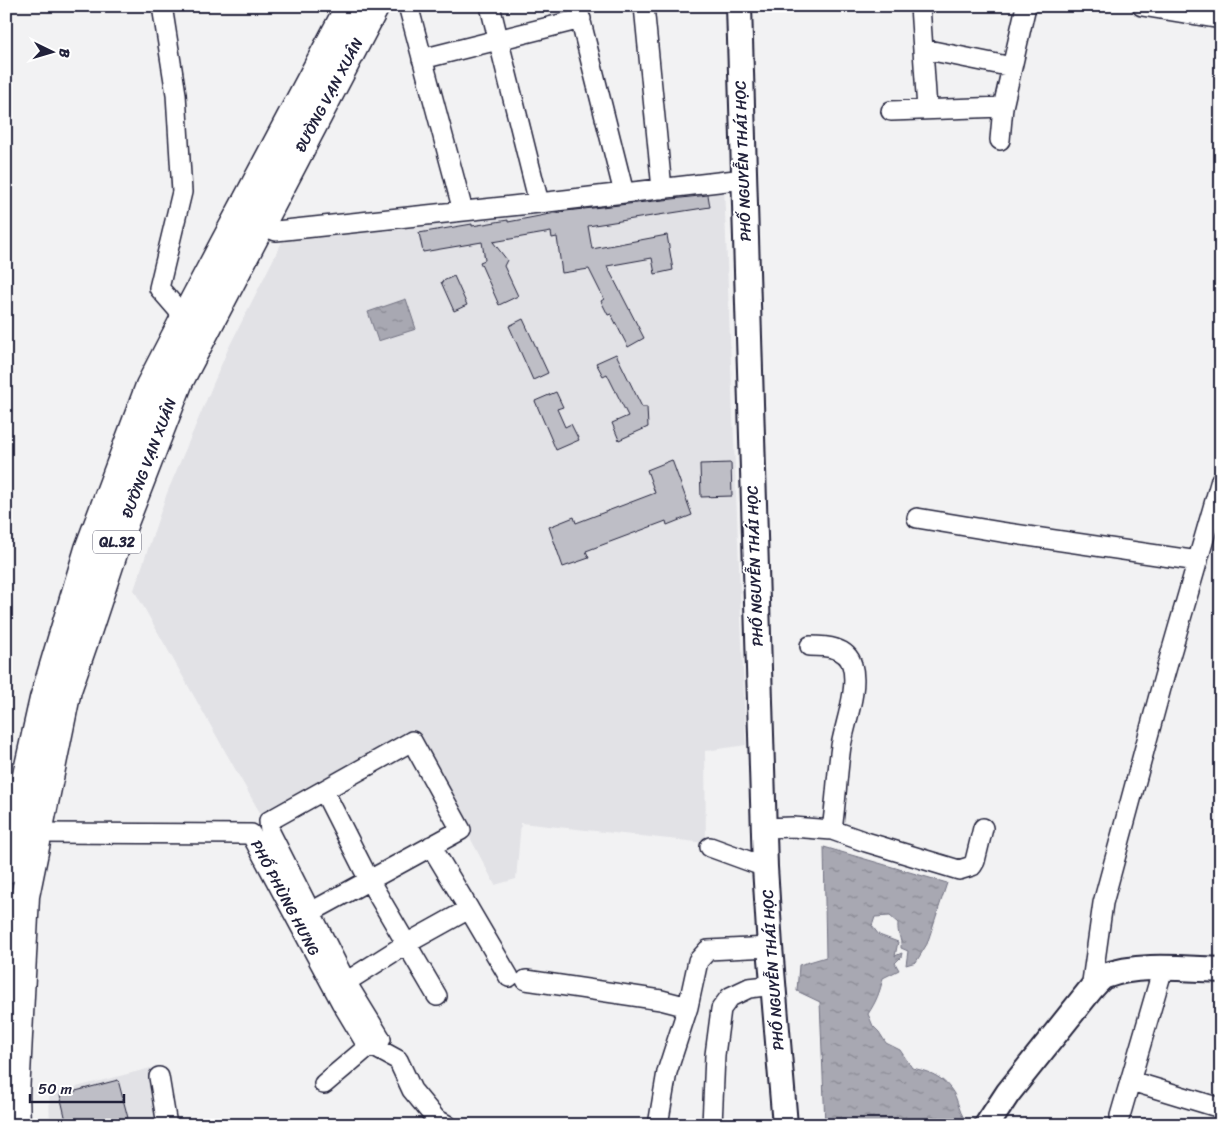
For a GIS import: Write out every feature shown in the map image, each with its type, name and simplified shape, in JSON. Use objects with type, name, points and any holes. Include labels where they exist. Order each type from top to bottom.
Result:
[{"type":"highway","points":[[324,57],[344,6]]},
{"type":"highway","name":"QL.32","points":[[324,57],[350,6]]},
{"type":"highway","name":"ĐƯỜNG VẠN XUÂN","points":[[6,869],[44,699],[118,538],[179,381],[375,6]]},
{"type":"highway","name":"ĐƯỜNG VẠN XUÂN","points":[[16,1125],[15,1095],[24,896],[67,690],[74,634],[89,549],[150,386],[324,57]]},
{"type":"main road","name":"PHỐ NGUYỄN THÁI HỌC","points":[[739,6],[765,867],[785,1125]]},
{"type":"main road","points":[[987,1125],[1003,1100],[1091,989],[1104,976],[1133,969],[1221,970]]},
{"type":"street","points":[[162,6],[176,94],[182,192],[159,288],[185,318]]},
{"type":"street","points":[[490,6],[538,204]]},
{"type":"street","points":[[644,6],[662,189]]},
{"type":"street","points":[[920,6],[927,109]]},
{"type":"street","points":[[1000,140],[1003,107],[1026,6]]},
{"type":"street","points":[[1142,6],[1221,19]]},
{"type":"street","points":[[409,9],[463,211]]},
{"type":"street","points":[[422,59],[499,40],[579,13],[624,193]]},
{"type":"street","points":[[923,49],[1012,68]]},
{"type":"street","points":[[891,111],[1003,107]]},
{"type":"street","points":[[261,225],[276,231],[538,204],[744,180]]},
{"type":"street","points":[[1091,989],[1103,903],[1221,480]]},
{"type":"street","points":[[917,518],[1198,561]]},
{"type":"street","points":[[810,646],[829,646],[840,651],[848,658],[852,666],[853,690],[841,749],[832,830]]},
{"type":"street","points":[[311,912],[461,830],[412,741],[269,821],[270,832],[376,1042],[324,1084]]},
{"type":"street","points":[[324,791],[369,880],[437,996]]},
{"type":"street","points":[[764,828],[792,827],[832,830],[959,870],[972,866],[975,861],[983,828]]},
{"type":"street","name":"PHỐ PHÙNG HƯNG","points":[[38,833],[251,834],[341,1002],[365,1042],[376,1042],[398,1060],[412,1090],[436,1119],[447,1125]]},
{"type":"street","points":[[431,846],[469,909],[518,978],[661,1000],[688,1007]]},
{"type":"street","points":[[710,847],[765,867]]},
{"type":"street","points":[[346,982],[406,944],[469,909]]},
{"type":"street","points":[[658,1125],[667,1072],[688,1007],[698,961],[708,950],[770,946]]},
{"type":"street","points":[[1120,1116],[1163,968]]},
{"type":"street","points":[[712,1125],[715,1055],[721,1009],[730,997],[749,988],[774,985]]},
{"type":"street","points":[[159,1077],[167,1125]]},
{"type":"street","points":[[1131,1082],[1217,1107]]},
{"type":"shaded area","points":[[724,186],[746,745],[705,751],[706,843],[521,823],[516,879],[495,885],[413,729],[260,813],[134,590],[167,493],[228,349],[285,236]]},
{"type":"shaded area","points":[[151,1068],[161,1125],[50,1125],[49,1094]]},
{"type":"water","points":[[406,299],[416,329],[378,341],[368,312]]},
{"type":"water","points":[[824,847],[947,883],[927,944],[916,962],[906,965],[908,951],[901,948],[898,923],[890,916],[875,917],[872,926],[879,935],[898,942],[895,956],[902,953],[895,963],[899,970],[883,978],[881,988],[868,1014],[873,1026],[886,1043],[900,1050],[912,1068],[933,1074],[946,1084],[956,1097],[963,1117],[971,1125],[825,1125],[820,1002],[797,991],[799,965],[826,957]]},
{"type":"building","points":[[708,195],[710,207],[588,226],[592,249],[667,235],[673,270],[655,274],[652,258],[607,266],[644,338],[628,347],[611,314],[608,315],[601,301],[604,299],[589,269],[562,273],[557,237],[552,238],[551,232],[493,242],[507,260],[504,266],[518,296],[499,305],[480,262],[485,260],[482,242],[423,252],[419,233],[472,224],[472,226],[508,220],[508,222],[566,211]]},
{"type":"building","points":[[454,276],[467,305],[454,311],[441,282]]},
{"type":"building","points":[[523,319],[548,373],[533,380],[509,326]]},
{"type":"building","points":[[616,354],[642,407],[647,407],[648,427],[619,440],[612,423],[628,416],[607,374],[603,376],[596,363]]},
{"type":"building","points":[[556,392],[563,407],[557,409],[565,427],[571,424],[579,440],[556,450],[535,401]]},
{"type":"building","points":[[672,460],[692,515],[667,525],[666,521],[586,551],[589,558],[563,567],[549,527],[574,517],[576,523],[655,493],[647,470]]},
{"type":"building","points":[[731,463],[732,496],[701,497],[700,464]]},
{"type":"building","points":[[118,1080],[128,1118],[103,1125],[67,1125],[60,1095]]}]
